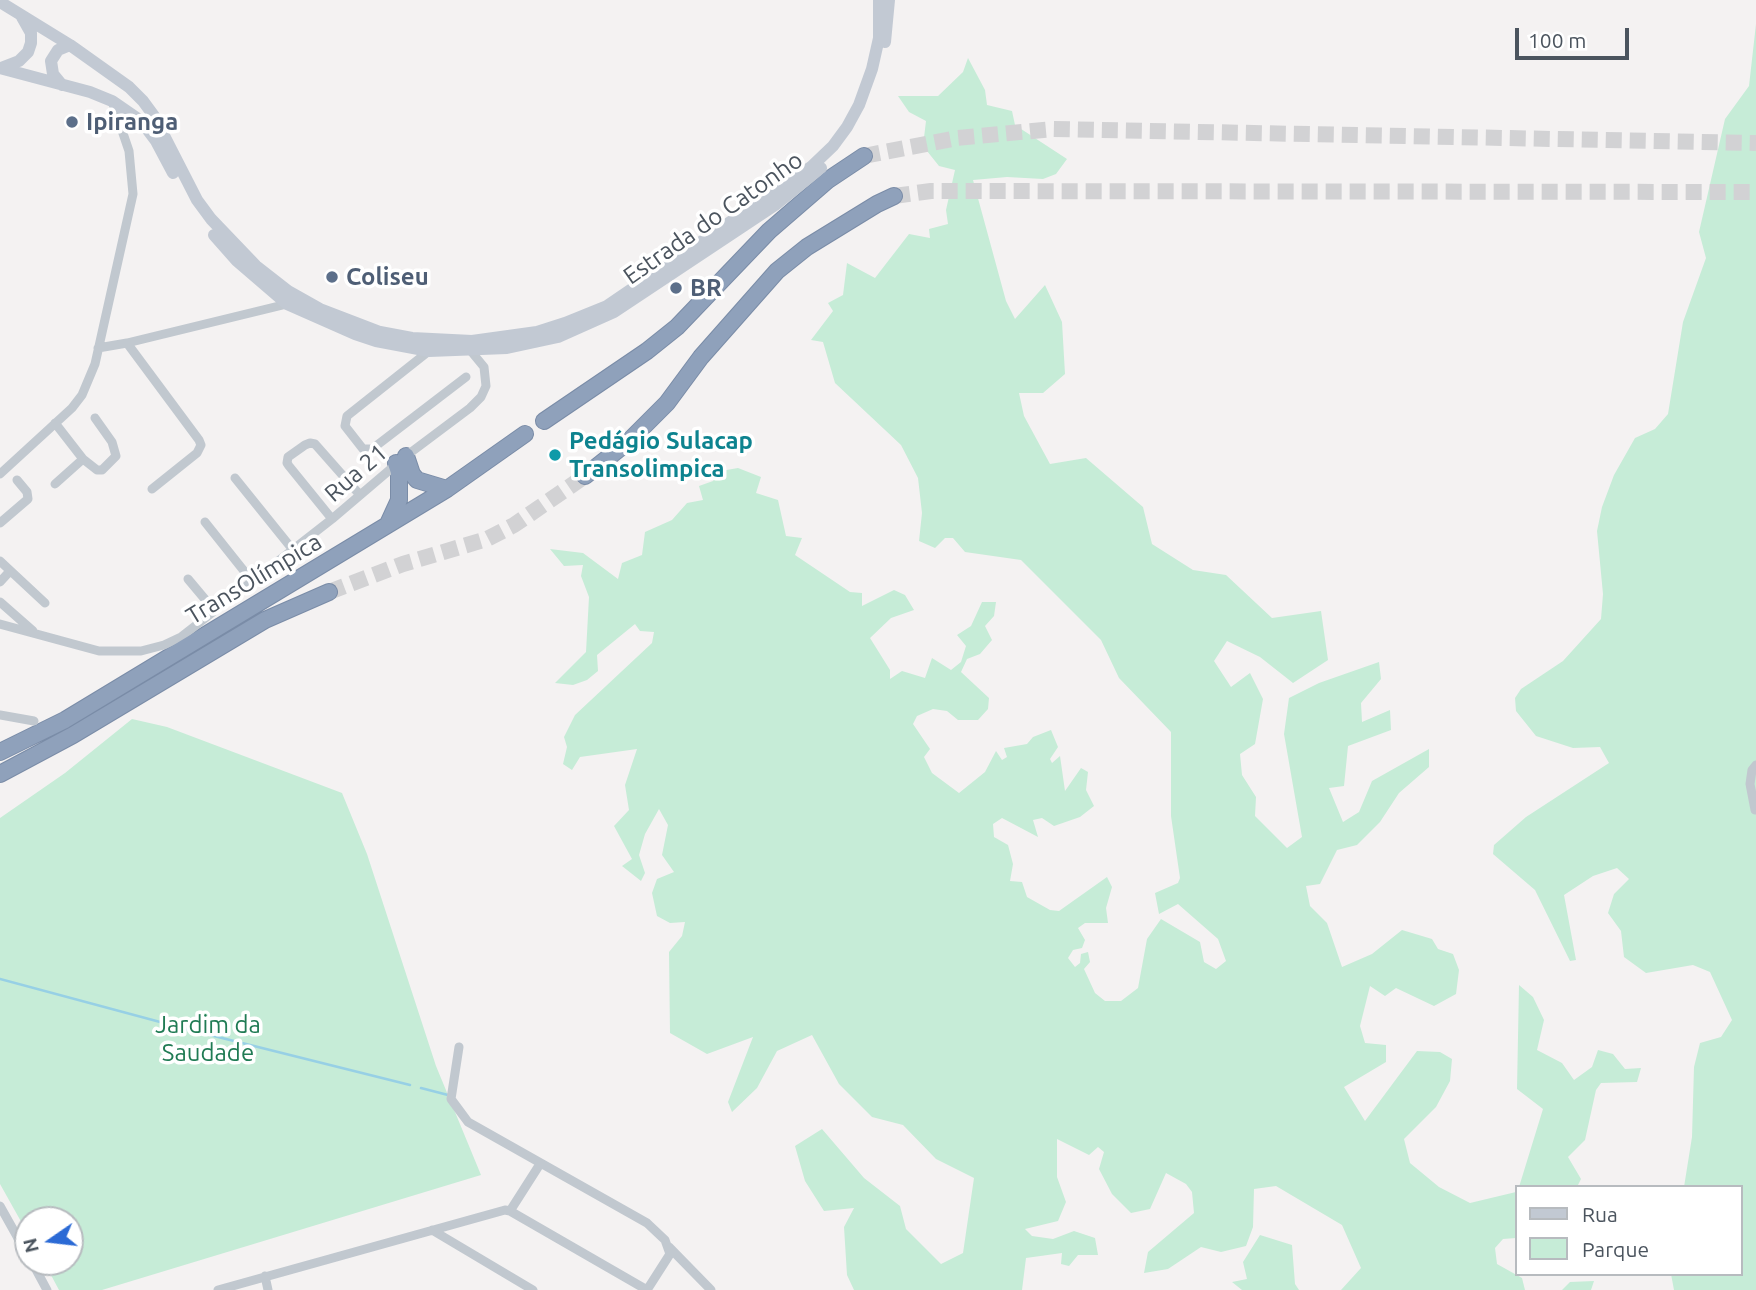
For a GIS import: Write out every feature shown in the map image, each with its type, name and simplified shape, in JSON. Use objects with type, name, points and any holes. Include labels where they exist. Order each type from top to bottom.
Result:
[{"type":"highway","points":[[544,421],[638,358],[677,327],[769,232],[828,180],[864,156]]},
{"type":"highway","points":[[585,476],[629,440],[667,403],[719,336],[777,271],[807,247],[894,196]]},
{"type":"highway","name":"TransOlímpica","points":[[0,752],[65,720],[447,489],[525,434]]},
{"type":"highway","points":[[401,459],[417,480],[447,489]]},
{"type":"highway","points":[[388,524],[400,500],[401,459]]},
{"type":"highway","name":"TransOlímpica","points":[[0,774],[73,735],[265,620],[329,592]]},
{"type":"main road","name":"Estrada do Catonho","points":[[570,327],[635,288],[767,199],[811,167],[833,146],[859,105],[872,69],[879,38],[879,0]]},
{"type":"main road","name":"Estrada do Catonho","points":[[570,327],[614,312],[648,291],[815,175],[838,151],[863,113],[879,72],[886,38],[889,0]]},
{"type":"main road","points":[[0,2],[70,45],[129,87],[143,101],[197,200],[229,239],[256,266],[288,291],[320,309],[380,332],[412,338],[472,341],[570,327]]},
{"type":"main road","points":[[0,68],[19,61],[28,52],[31,43],[27,25],[18,13]]},
{"type":"main road","points":[[62,85],[53,74],[51,61],[58,50],[70,45]]},
{"type":"main road","points":[[0,68],[112,102],[141,121],[156,141],[205,225],[237,261],[287,304],[376,341],[429,351],[525,346],[570,327]]},
{"type":"street","points":[[0,474],[82,395],[95,364],[133,194],[129,151],[112,102]]},
{"type":"street","points":[[98,348],[127,344],[287,304]]},
{"type":"street","points":[[127,344],[201,445],[197,453],[152,489]]},
{"type":"street","name":"Rua 21","points":[[0,624],[84,649],[115,652],[141,651],[164,645],[181,636],[332,519],[401,459],[470,408],[481,397],[486,386],[484,367],[470,350]]},
{"type":"street","points":[[429,351],[347,416],[345,426],[363,449],[372,449],[466,377]]},
{"type":"street","points":[[55,423],[83,459],[97,470],[102,470],[116,456],[113,442],[94,418]]},
{"type":"street","points":[[332,519],[286,463],[288,457],[305,445],[314,444],[360,495]]},
{"type":"street","points":[[55,484],[83,459]]},
{"type":"street","points":[[235,478],[293,550]]},
{"type":"street","points":[[0,523],[28,499],[27,492],[17,480]]},
{"type":"street","points":[[205,522],[252,581]]},
{"type":"street","points":[[0,561],[45,603]]},
{"type":"street","points":[[0,582],[10,571]]},
{"type":"street","points":[[188,579],[214,610]]},
{"type":"street","points":[[0,602],[35,633]]},
{"type":"street","points":[[0,715],[34,721]]},
{"type":"street","points":[[1755,810],[1750,784],[1752,770],[1756,765]]},
{"type":"street","points":[[459,1047],[452,1098],[457,1110],[468,1122],[647,1223],[710,1290]]},
{"type":"street","points":[[510,1211],[540,1164]]},
{"type":"street","points":[[0,1206],[14,1231]]},
{"type":"street","points":[[218,1290],[499,1211],[510,1211],[647,1290],[667,1260],[669,1247]]},
{"type":"street","points":[[432,1230],[533,1290]]},
{"type":"street","points":[[265,1276],[268,1290]]},
{"type":"green space","points":[[1756,24],[1756,1290],[1674,1290],[1671,1276],[1742,1276],[1742,1185],[1684,1185],[1692,1137],[1694,1067],[1700,1043],[1721,1037],[1732,1020],[1710,972],[1693,965],[1646,973],[1624,957],[1621,931],[1608,913],[1614,894],[1629,879],[1617,868],[1593,876],[1564,895],[1576,960],[1570,961],[1535,890],[1493,854],[1494,845],[1526,817],[1609,763],[1600,747],[1573,748],[1536,736],[1516,711],[1515,698],[1521,689],[1563,661],[1601,619],[1603,594],[1597,531],[1602,507],[1614,475],[1635,438],[1655,429],[1668,414],[1683,322],[1706,258],[1699,232],[1725,119],[1749,86]]},
{"type":"green space","points":[[968,58],[985,90],[987,105],[1012,111],[1015,125],[1067,159],[1056,174],[1043,179],[1007,177],[973,180],[1006,301],[1015,319],[1045,285],[1062,322],[1065,374],[1043,393],[1019,393],[1024,416],[1050,464],[1086,458],[1143,507],[1152,544],[1193,570],[1226,575],[1272,618],[1321,611],[1328,660],[1293,683],[1260,657],[1227,641],[1214,661],[1231,687],[1250,673],[1263,699],[1255,744],[1240,754],[1242,775],[1256,797],[1255,816],[1287,848],[1302,837],[1284,734],[1289,698],[1319,683],[1379,662],[1381,679],[1361,703],[1362,722],[1390,710],[1391,730],[1348,746],[1344,786],[1329,788],[1343,822],[1359,812],[1372,781],[1429,749],[1429,767],[1399,793],[1380,822],[1357,845],[1337,850],[1320,884],[1306,886],[1310,906],[1327,923],[1342,967],[1372,954],[1402,930],[1432,939],[1438,949],[1453,954],[1459,970],[1456,994],[1434,1006],[1396,988],[1385,996],[1370,986],[1360,1026],[1365,1043],[1386,1045],[1386,1062],[1344,1087],[1365,1121],[1417,1051],[1440,1052],[1452,1059],[1450,1081],[1436,1107],[1404,1139],[1410,1163],[1439,1187],[1470,1203],[1514,1192],[1514,1238],[1503,1239],[1495,1248],[1497,1264],[1514,1276],[1522,1278],[1525,1290],[1341,1290],[1361,1268],[1342,1225],[1276,1186],[1254,1189],[1253,1227],[1246,1246],[1221,1252],[1201,1247],[1168,1269],[1144,1273],[1148,1252],[1194,1213],[1192,1192],[1186,1184],[1166,1173],[1150,1209],[1131,1213],[1112,1194],[1099,1169],[1104,1152],[1098,1147],[1089,1155],[1057,1139],[1057,1177],[1066,1202],[1058,1221],[1025,1229],[1032,1236],[1053,1239],[1074,1231],[1095,1238],[1098,1255],[1078,1255],[1069,1266],[1061,1264],[1062,1253],[1026,1258],[1022,1290],[854,1290],[847,1275],[844,1227],[854,1208],[824,1211],[805,1181],[795,1146],[822,1129],[864,1178],[900,1206],[906,1229],[941,1264],[963,1253],[974,1178],[936,1159],[903,1125],[872,1117],[839,1084],[812,1035],[777,1051],[757,1088],[732,1112],[728,1102],[753,1037],[707,1054],[670,1033],[669,952],[682,936],[685,922],[670,923],[657,916],[652,893],[657,879],[674,872],[662,855],[668,825],[659,809],[645,834],[639,855],[645,873],[641,881],[622,866],[632,859],[614,826],[629,810],[625,785],[637,749],[580,757],[572,770],[563,764],[567,747],[564,737],[575,715],[652,643],[654,632],[640,631],[635,624],[597,655],[598,671],[587,680],[573,685],[555,683],[586,652],[589,597],[581,576],[583,565],[564,566],[550,549],[583,553],[618,579],[622,563],[642,555],[645,532],[672,520],[687,503],[703,500],[699,486],[713,481],[721,471],[738,468],[761,477],[756,493],[778,500],[786,536],[802,538],[795,555],[850,592],[862,593],[862,606],[894,590],[905,595],[914,610],[891,618],[870,638],[890,670],[890,679],[902,671],[925,678],[932,658],[951,670],[961,662],[966,646],[957,635],[971,626],[982,602],[996,602],[994,616],[985,626],[992,640],[980,654],[967,659],[961,672],[989,698],[988,709],[978,720],[958,720],[947,711],[933,709],[917,716],[913,724],[930,749],[924,757],[932,773],[959,793],[985,772],[996,751],[1002,760],[1007,757],[1004,748],[1027,744],[1033,737],[1051,730],[1058,747],[1050,759],[1052,763],[1060,756],[1065,791],[1081,768],[1088,772],[1086,790],[1094,806],[1080,817],[1054,826],[1042,818],[1033,820],[1038,837],[1002,818],[993,824],[994,837],[1008,845],[1013,864],[1010,881],[1022,882],[1027,897],[1050,910],[1059,911],[1107,877],[1112,887],[1106,908],[1108,923],[1085,923],[1078,928],[1085,940],[1082,948],[1073,950],[1068,958],[1075,967],[1080,963],[1081,954],[1088,952],[1090,962],[1084,969],[1095,993],[1105,1001],[1121,1001],[1138,988],[1147,939],[1161,919],[1200,942],[1204,962],[1216,969],[1226,961],[1218,939],[1178,904],[1159,914],[1155,893],[1178,883],[1180,878],[1171,816],[1171,732],[1119,678],[1101,640],[1021,560],[965,552],[953,538],[945,538],[935,548],[919,541],[922,513],[918,478],[901,445],[835,383],[823,342],[811,340],[833,311],[828,303],[843,295],[847,263],[875,278],[909,234],[930,238],[929,229],[948,224],[946,210],[955,170],[939,166],[923,146],[926,121],[909,112],[898,96],[938,96],[963,72]]},
{"type":"green space","name":"Jardim da Saudade","points":[[132,719],[167,727],[342,793],[367,854],[436,1066],[481,1175],[102,1290],[59,1290],[52,1276],[84,1276],[84,1206],[14,1206],[14,1209],[0,1184],[0,818],[65,773]]},
{"type":"green space","points":[[1519,985],[1533,997],[1544,1020],[1537,1050],[1562,1063],[1574,1080],[1592,1067],[1598,1050],[1613,1054],[1625,1069],[1641,1068],[1637,1082],[1601,1083],[1596,1090],[1585,1140],[1568,1157],[1581,1179],[1578,1185],[1520,1185],[1543,1109],[1517,1089]]},
{"type":"green space","points":[[1260,1235],[1292,1245],[1295,1284],[1299,1290],[1242,1290],[1232,1282],[1247,1279],[1243,1262]]},
{"type":"green space","points":[[1594,1281],[1591,1290],[1562,1290],[1570,1282]]},
{"type":"waterway","points":[[0,979],[175,1026]]},
{"type":"waterway","points":[[186,1029],[410,1085]]},
{"type":"waterway","points":[[421,1088],[448,1095]]},
{"type":"tunnel","points":[[864,156],[957,138],[1053,129],[1756,143]]},
{"type":"tunnel","points":[[894,196],[931,191],[1756,192]]},
{"type":"tunnel","points":[[329,592],[403,564],[487,539],[514,525],[585,476]]},
{"type":"place","name":"Ipiranga","points":[[72,122]]},
{"type":"place","name":"Coliseu","points":[[332,277]]},
{"type":"place","name":"BR","points":[[676,288]]},
{"type":"place","name":"Pedágio Sulacap Transolimpica","points":[[555,455]]}]
